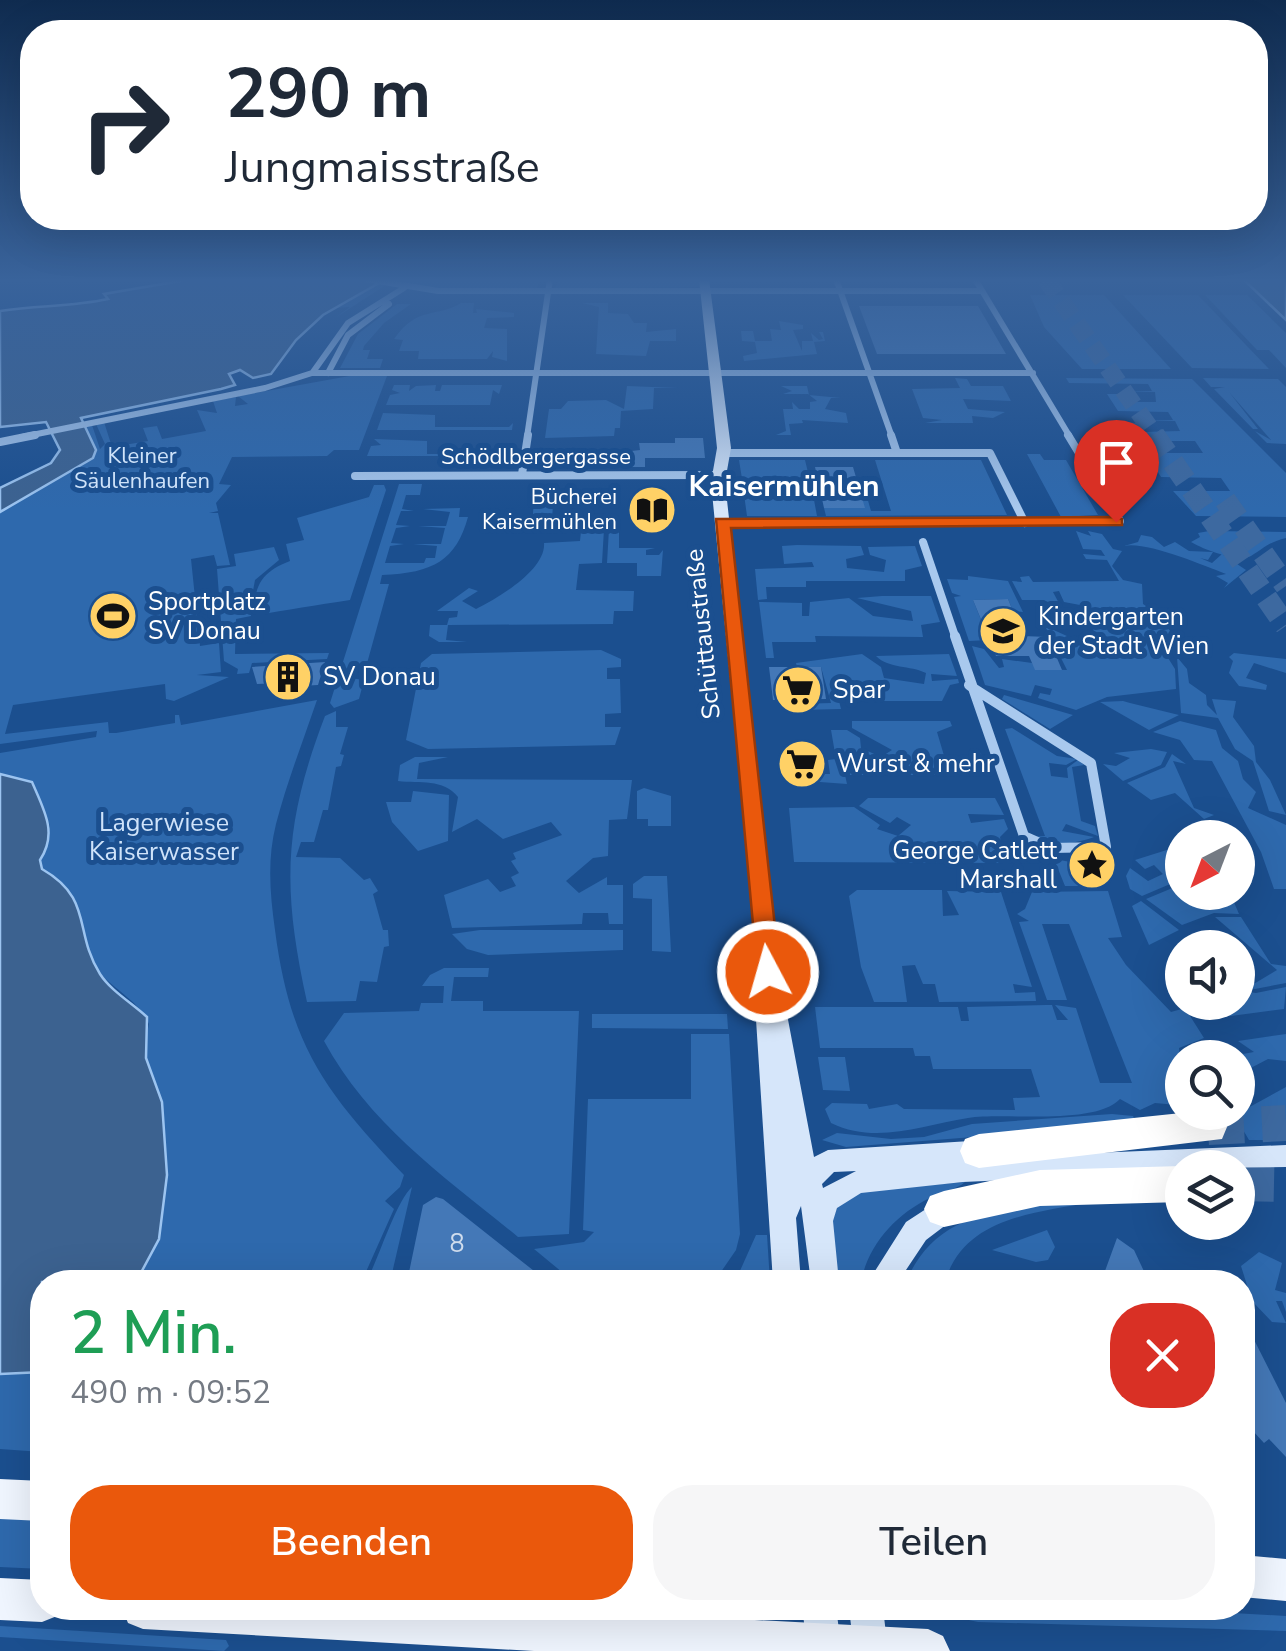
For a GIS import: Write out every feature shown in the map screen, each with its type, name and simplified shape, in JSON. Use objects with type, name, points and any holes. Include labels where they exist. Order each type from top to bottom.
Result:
[{"type":"highway","points":[[979,1151],[1218,1142]]},
{"type":"highway","points":[[944,1209],[1040,1188],[1165,1184]]},
{"type":"main road","points":[[0,1499],[30,1500]]},
{"type":"main road","points":[[1255,1577],[1286,1580]]},
{"type":"main road","points":[[0,1599],[30,1600]]},
{"type":"main road","points":[[445,1620],[870,1636],[928,1651]]},
{"type":"street","points":[[312,373],[324,356]]},
{"type":"street","points":[[328,372],[337,356]]},
{"type":"street","points":[[522,474],[540,356]]},
{"type":"street","name":"Schüttaustraße","points":[[713,356],[724,452],[718,475],[722,523],[785,1135],[781,1222],[785,1270]]},
{"type":"street","points":[[863,356],[897,453]]},
{"type":"street","points":[[722,523],[918,527],[1118,522],[1022,356]]},
{"type":"street","points":[[0,442],[265,388],[312,373],[1033,373]]},
{"type":"street","points":[[724,452],[990,453],[1026,523]]},
{"type":"street","name":"Schödlbergergasse","points":[[355,476],[718,475]]},
{"type":"street","points":[[924,542],[969,685],[1024,836],[1047,848],[1106,847],[1091,762],[969,685]]},
{"type":"street","points":[[785,1135],[857,1170],[979,1151]]},
{"type":"street","points":[[785,1135],[787,1153],[808,1172],[819,1221],[824,1270]]},
{"type":"street","points":[[888,1270],[895,1257],[944,1209],[995,1182],[1050,1168],[1218,1142],[1286,1156]]},
{"type":"street","points":[[808,1172],[1050,1168]]},
{"type":"street","points":[[819,1221],[826,1200],[857,1170]]},
{"type":"street","points":[[781,1222],[808,1172]]},
{"type":"green space","points":[[346,356],[383,359],[380,368],[340,368]]},
{"type":"green space","points":[[418,356],[489,356],[487,359]]},
{"type":"green space","points":[[743,356],[796,356],[744,361]]},
{"type":"green space","points":[[1070,356],[1159,356],[1171,369],[1082,369]]},
{"type":"green space","points":[[1181,356],[1257,356],[1269,369],[1192,368]]},
{"type":"green space","points":[[1275,356],[1286,356],[1286,368]]},
{"type":"green space","points":[[355,375],[387,376],[359,450],[334,450],[327,456],[232,457],[219,484],[231,485],[216,503],[218,511],[209,513],[218,513],[230,565],[217,566],[214,555],[191,559],[200,646],[219,643],[221,672],[197,675],[229,677],[174,701],[166,699],[165,684],[13,705],[5,734],[108,722],[109,733],[116,733],[175,723],[175,715],[179,715],[181,725],[317,700],[273,837],[273,917],[290,1006],[316,1065],[332,1092],[404,1175],[400,1187],[385,1201],[394,1209],[367,1270],[110,1270],[148,1070],[144,1047],[149,1024],[142,1012],[98,971],[84,945],[83,928],[33,872],[50,826],[32,782],[0,774],[0,753],[96,737],[97,731],[0,744],[0,512],[92,439],[84,427],[92,425],[100,449],[105,444],[96,424],[104,422],[112,447],[148,441],[143,428],[157,426],[162,439],[206,431],[197,410],[217,413],[213,401],[236,397],[235,406],[248,404],[238,396]]},
{"type":"green space","points":[[955,378],[967,379],[971,386],[1003,386],[1011,401],[963,399],[968,409],[1005,412],[993,418],[972,416],[973,423],[925,423],[942,420],[923,418],[912,389],[960,388]]},
{"type":"green space","points":[[1066,378],[1192,379],[1286,473],[1286,517],[1196,516],[1173,491],[1230,491],[1221,478],[1161,477],[1146,453],[1203,453],[1195,441],[1139,441],[1126,422],[1136,423],[1143,432],[1180,431],[1175,421],[1140,420],[1173,420],[1168,412],[1118,411],[1107,394],[1117,394],[1123,402],[1156,402],[1155,392],[1120,391],[1152,391],[1148,384],[1069,383]]},
{"type":"green space","points":[[1203,378],[1278,379],[1286,387],[1286,444],[1267,443],[1255,431],[1271,440],[1229,392],[1258,429],[1253,429],[1214,389],[1225,387],[1211,387]]},
{"type":"green space","points":[[394,385],[410,385],[409,391],[416,386],[436,385],[435,391],[440,391],[442,385],[502,385],[499,394],[493,390],[490,405],[386,405],[390,395],[400,393],[392,390]]},
{"type":"green space","points":[[627,386],[678,388],[654,388],[653,409],[621,411],[620,428],[615,428],[614,436],[545,438],[549,409],[561,409],[568,401],[606,400],[624,409]]},
{"type":"green space","points":[[781,386],[807,386],[809,395],[783,394],[792,391]]},
{"type":"green space","points":[[809,395],[841,398],[831,398],[825,409],[846,413],[848,423],[802,420],[803,423],[789,424],[791,435],[776,435],[786,431],[783,409],[793,409],[792,402],[799,409],[810,409],[810,402],[817,401]]},
{"type":"green space","points":[[383,413],[435,415],[435,427],[509,427],[513,423],[512,430],[377,430]]},
{"type":"green space","points":[[374,439],[427,441],[427,454],[504,454],[509,450],[508,456],[367,456],[371,446],[381,445]]},
{"type":"green space","points":[[1027,454],[1040,454],[1044,460],[1066,460],[1098,515],[1061,517]]},
{"type":"green space","points":[[739,460],[805,460],[811,485],[799,488],[812,489],[817,516],[747,516],[743,487],[757,486],[743,485]]},
{"type":"green space","points":[[875,460],[981,460],[1007,515],[826,516],[824,508],[846,490],[865,490],[871,511],[891,511]]},
{"type":"green space","points":[[399,484],[422,484],[420,495],[406,495],[402,509],[414,511],[401,511],[396,525],[410,526],[396,528],[391,543],[404,544],[390,546],[385,563],[424,563],[426,558],[435,558],[437,546],[413,544],[441,544],[445,528],[418,526],[446,526],[450,512],[423,509],[460,508],[459,517],[468,517],[457,544],[440,561],[416,571],[382,575],[380,584],[389,584],[366,667],[353,667],[350,678],[364,680],[359,699],[334,708],[330,703]]},
{"type":"green space","points":[[374,485],[384,485],[386,490],[350,600],[256,615],[261,581],[290,561],[286,544],[304,540],[297,518],[369,497]]},
{"type":"green space","points":[[534,499],[573,499],[572,511],[553,505],[552,519],[562,520],[563,513],[571,513],[571,527],[532,527]]},
{"type":"green space","points":[[604,529],[602,563],[579,564],[576,590],[634,591],[633,611],[614,611],[613,624],[448,625],[446,640],[467,642],[439,642],[429,636],[430,625],[447,625],[458,611],[437,611],[469,588],[478,591],[462,601],[476,609],[531,571],[544,543],[580,541],[581,531],[560,530]]},
{"type":"green space","points":[[609,529],[619,529],[619,548],[655,548],[646,550],[646,555],[659,555],[663,550],[661,576],[637,576],[637,563],[607,563]]},
{"type":"green space","points":[[1076,531],[1091,536],[1088,531],[1102,534],[1113,549],[1122,551],[1112,566],[1123,580],[1142,584],[1143,604],[1182,642],[1158,642],[1175,669],[1176,689],[1107,697],[1076,710],[1038,698],[1040,693],[1050,695],[1052,689],[1035,685],[1031,696],[985,685],[972,646],[984,649],[999,668],[1004,667],[1002,659],[1032,663],[1036,669],[1067,670],[1045,626],[1080,642],[1097,637],[1080,605],[1064,602],[1059,591],[1053,592],[1062,609],[1044,600],[1022,600],[1012,581],[1022,582],[1020,577],[1029,576],[1033,582],[1119,581],[1107,560],[1086,559],[1083,554],[1105,556],[1101,550],[1083,549]]},
{"type":"green space","points":[[1286,532],[1286,538],[1251,556],[1238,558],[1191,542],[1200,537],[1198,533]]},
{"type":"green space","points":[[1141,535],[1152,537],[1164,547],[1175,542],[1189,551],[1213,552],[1208,560],[1200,558],[1212,563],[1222,554],[1246,570],[1224,588],[1228,583],[1216,576],[1226,574],[1160,550],[1124,546],[1138,542]]},
{"type":"green space","points":[[782,546],[861,546],[864,555],[846,559],[847,568],[884,572],[886,560],[870,555],[868,547],[915,546],[922,566],[905,570],[905,581],[806,581],[806,587],[766,587],[767,599],[758,600],[755,569],[814,567],[812,562],[784,564]]},
{"type":"green space","points":[[274,547],[279,560],[255,580],[250,607],[228,610],[250,609],[251,616],[236,619],[235,654],[329,653],[327,659],[252,663],[249,673],[237,674],[238,669],[224,661],[217,569],[236,566],[234,554]]},
{"type":"green space","points":[[968,576],[1008,581],[1023,612],[1013,611],[1008,599],[973,600],[989,640],[969,641],[954,597],[961,596],[952,593],[947,579],[968,580]]},
{"type":"green space","points":[[931,596],[940,622],[921,625],[923,637],[815,636],[816,642],[772,642],[774,658],[766,658],[759,602],[802,603],[802,616],[809,616],[810,602],[849,598],[873,616],[913,621],[911,611],[857,598]]},
{"type":"green space","points":[[601,650],[621,659],[621,667],[607,668],[607,679],[620,679],[621,713],[605,714],[605,727],[621,727],[615,745],[428,749],[406,740],[421,663],[432,654]]},
{"type":"green space","points":[[1234,653],[1286,659],[1286,673],[1254,663],[1246,678],[1267,685],[1266,690],[1239,686],[1229,673],[1233,661],[1229,657]]},
{"type":"green space","points":[[862,654],[881,667],[884,678],[924,684],[926,673],[887,663],[876,656],[949,654],[957,676],[931,674],[932,681],[958,679],[959,683],[950,685],[942,701],[839,701],[841,709],[799,710],[798,704],[831,703],[821,667],[797,667],[796,663]]},
{"type":"green space","points":[[1177,657],[1187,669],[1189,683],[1206,695],[1207,705],[1217,715],[1212,699],[1236,701],[1233,717],[1254,746],[1256,762],[1270,780],[1286,815],[1269,811],[1253,761],[1235,749],[1218,718],[1181,713]]},
{"type":"green space","points":[[1004,695],[1073,715],[1050,729],[1002,699]]},
{"type":"green space","points":[[1123,701],[1179,715],[1149,730],[1100,702]]},
{"type":"green space","points":[[336,711],[336,727],[348,727],[340,754],[344,755],[341,766],[336,767],[328,810],[323,810],[314,842],[301,842],[296,857],[340,858],[364,880],[370,878],[378,891],[373,894],[383,930],[388,930],[389,946],[384,947],[377,982],[360,981],[356,1001],[307,1002],[293,925],[294,825],[325,716]]},
{"type":"green space","points":[[852,721],[950,721],[952,726],[937,732],[945,759],[976,760],[974,751],[979,751],[985,760],[947,765],[947,775],[845,775],[847,784],[793,780],[792,774],[830,774],[828,760],[836,759],[831,730],[847,730],[860,738],[861,748],[881,757],[892,750],[852,728]]},
{"type":"green space","points":[[1180,721],[1216,730],[1222,748],[1238,761],[1243,779],[1256,792],[1248,808],[1286,825],[1286,889],[1274,889],[1255,841],[1255,820],[1244,820],[1212,761],[1194,760],[1180,740],[1153,732]]},
{"type":"green space","points":[[1012,728],[1057,756],[1077,759],[1066,765],[1049,763],[1051,776],[1068,778],[1067,768],[1078,760],[1084,765],[1072,767],[1081,821],[1095,826],[1098,836],[1066,824],[1062,831],[1094,837],[1062,844],[1031,837],[1045,836],[1005,729]]},
{"type":"green space","points":[[1151,749],[1167,752],[1161,765],[1123,781],[1103,764],[1116,766],[1130,758],[1114,753]]},
{"type":"green space","points":[[1172,754],[1186,764],[1173,761],[1194,808],[1214,815],[1204,819],[1175,793],[1151,800],[1127,783],[1165,767]]},
{"type":"green space","points":[[415,757],[448,757],[419,763],[417,779],[632,780],[627,819],[609,820],[608,856],[593,858],[566,881],[579,893],[607,877],[607,885],[623,885],[623,924],[609,924],[608,913],[583,913],[582,924],[452,928],[444,895],[488,879],[500,892],[516,886],[511,877],[519,873],[511,861],[516,859],[513,853],[562,835],[551,822],[503,839],[477,819],[452,832],[458,797],[452,791],[438,784],[398,781],[400,765]]},
{"type":"green space","points":[[644,788],[671,796],[671,826],[648,826],[648,819],[637,819],[637,791]]},
{"type":"green space","points":[[413,791],[449,795],[448,841],[418,851],[392,822],[386,802],[411,802]]},
{"type":"green space","points":[[868,798],[995,798],[1004,815],[968,814],[971,823],[1004,819],[1008,829],[1000,837],[1005,863],[794,862],[789,808],[854,807],[880,825],[877,829],[898,836],[911,825],[897,817],[890,823],[859,806]]},
{"type":"green space","points":[[1165,851],[1165,886],[1142,896],[1130,889],[1126,876],[1130,868],[1148,881],[1163,874],[1154,865],[1145,869],[1135,860]]},
{"type":"green space","points":[[1054,859],[1104,868],[1106,886],[1065,886]]},
{"type":"green space","points":[[644,876],[667,876],[671,952],[652,951],[652,899],[633,898],[633,884]]},
{"type":"green space","points":[[857,890],[942,890],[943,916],[959,915],[947,891],[1001,892],[1032,987],[1013,984],[1015,993],[1035,992],[1036,1001],[939,1002],[935,984],[923,984],[915,965],[902,966],[907,1002],[874,1002],[861,967],[849,896]]},
{"type":"green space","points":[[1108,891],[1122,937],[1108,938],[1126,965],[1165,1006],[1165,1020],[1193,1020],[1204,1038],[1165,1040],[1165,1104],[1155,1103],[1140,1110],[1120,1099],[1090,1113],[968,1118],[882,1133],[831,1123],[825,1109],[832,1103],[867,1104],[869,1109],[897,1104],[904,1109],[1015,1110],[1013,1098],[1040,1097],[1031,1069],[933,1069],[930,1056],[915,1056],[913,1048],[820,1048],[815,1007],[958,1007],[961,1021],[969,1021],[967,1007],[1052,1005],[1057,1020],[1068,1020],[1055,1005],[1076,1008],[1100,1083],[1132,1083],[1069,924],[1042,924],[1067,1000],[1047,1000],[1019,922],[1029,921],[1017,914],[1025,909],[1032,892]]},
{"type":"green space","points":[[1165,891],[1165,910],[1237,910],[1239,914],[1214,913],[1182,925],[1146,899]]},
{"type":"green space","points":[[1141,901],[1179,930],[1165,930],[1165,937],[1149,945],[1132,906]]},
{"type":"green space","points":[[1215,917],[1241,917],[1249,930],[1230,930]]},
{"type":"green space","points":[[480,930],[623,930],[623,950],[488,955],[467,949],[452,934]]},
{"type":"green space","points":[[1255,939],[1271,964],[1286,966],[1286,983],[1255,989],[1255,983],[1277,970],[1255,951]]},
{"type":"green space","points":[[444,968],[489,968],[488,977],[454,977],[451,1001],[483,1001],[483,1011],[579,1011],[569,1234],[518,1237],[386,1125],[363,1099],[324,1041],[344,1013],[419,1011],[421,1003],[443,1003],[444,986],[422,986],[430,975]]},
{"type":"green space","points":[[1286,987],[1284,1009],[1255,1013],[1256,993]]},
{"type":"green space","points":[[592,1014],[727,1014],[728,1029],[592,1028]]},
{"type":"green space","points":[[691,1034],[729,1034],[740,1234],[736,1250],[722,1270],[559,1270],[534,1249],[584,1242],[594,1232],[583,1230],[588,1099],[691,1099]]},
{"type":"green space","points":[[1286,1034],[1286,1061],[1268,1059],[1255,1066],[1255,1040],[1245,1040]]},
{"type":"green space","points":[[818,1057],[845,1057],[850,1091],[823,1090]]},
{"type":"green space","points":[[1286,1087],[1286,1140],[1249,1140],[1243,1130],[1255,1130],[1255,1104]]},
{"type":"green space","points":[[1112,1114],[1133,1116],[1137,1124],[846,1147],[822,1140],[837,1133],[891,1139],[924,1137],[972,1124]]},
{"type":"green space","points":[[965,1182],[918,1205],[895,1222],[877,1243],[864,1270],[837,1270],[831,1224],[839,1203],[862,1191]]},
{"type":"green space","points":[[412,1187],[393,1270],[372,1270],[396,1213]]},
{"type":"green space","points":[[1092,1202],[1025,1215],[985,1231],[968,1244],[950,1270],[912,1270],[938,1237],[960,1224],[984,1215]]},
{"type":"green space","points":[[1047,1230],[1055,1247],[1048,1260],[1036,1262],[992,1250]]},
{"type":"green space","points":[[756,1235],[767,1235],[769,1270],[740,1270]]},
{"type":"green space","points":[[1259,1252],[1282,1263],[1275,1290],[1286,1293],[1286,1312],[1282,1301],[1276,1301],[1286,1323],[1272,1322],[1255,1304],[1255,1270],[1242,1270],[1241,1266]]},
{"type":"green space","points":[[30,1373],[30,1451],[0,1449],[0,1374]]},
{"type":"green space","points":[[0,1518],[30,1519],[30,1568],[0,1567]]},
{"type":"green space","points":[[1255,1614],[1286,1616],[1286,1631],[969,1620],[1255,1620]]},
{"type":"green space","points":[[0,1626],[226,1640],[229,1646],[224,1651],[0,1637]]},
{"type":"shaded area","points":[[0,356],[284,356],[271,374],[253,378],[240,370],[229,374],[235,385],[81,418],[96,450],[93,458],[0,512],[0,488],[51,463],[60,450],[46,422],[0,427]]},
{"type":"shaded area","points":[[0,774],[32,782],[49,831],[40,860],[42,869],[58,880],[76,904],[100,974],[147,1017],[146,1058],[162,1102],[167,1175],[159,1239],[142,1270],[30,1270],[30,1373],[0,1374]]},
{"type":"building","points":[[675,438],[703,438],[705,458],[645,458],[645,467],[565,467],[567,452],[640,450],[639,443],[675,443]]},
{"type":"building","points":[[815,467],[853,467],[865,508],[824,508]]},
{"type":"building","name":"Kindergarten der Stadt Wien","points":[[1008,599],[1023,636],[1048,637],[1062,670],[1035,670],[1029,656],[996,656],[973,600]]},
{"type":"building","name":"SV Donau","points":[[325,662],[318,685],[257,684],[252,667]]},
{"type":"building","name":"Spar","points":[[769,667],[821,667],[826,699],[773,700]]},
{"type":"building","points":[[436,1197],[443,1199],[533,1270],[409,1270],[423,1205]]},
{"type":"building","points":[[1117,1238],[1134,1250],[1143,1270],[1105,1270]]},
{"type":"building","points":[[1255,1342],[1286,1403],[1286,1457],[1269,1439],[1264,1443],[1255,1433]]},
{"type":"tunnel","points":[[1100,356],[1156,437]]},
{"type":"tunnel","points":[[1154,435],[1286,626]]},
{"type":"tunnel","points":[[1225,500],[1286,586]]},
{"type":"tunnel","points":[[1255,1125],[1286,1123]]},
{"type":"tunnel","points":[[1255,1183],[1286,1184]]},
{"type":"place","name":"Bücherei Kaisermühlen","points":[[652,510]]},
{"type":"place","name":"Sportplatz SV Donau","points":[[113,616]]},
{"type":"place","name":"Kindergarten der Stadt Wien","points":[[1003,631]]},
{"type":"place","name":"SV Donau","points":[[288,677]]},
{"type":"place","name":"Spar","points":[[798,690]]},
{"type":"place","name":"Wurst & mehr","points":[[802,764]]},
{"type":"place","name":"George Catlett Marshall","points":[[1092,865]]},
{"type":"district","name":"Kaisermühlen","points":[[784,486]]},
{"type":"route","points":[[768,972],[722,523],[1116,522]]},
{"type":"park label","name":"Kleiner Säulenhaufen","points":[[142,468]]},
{"type":"park label","name":"Lagerwiese Kaiserwasser","points":[[164,838]]}]
